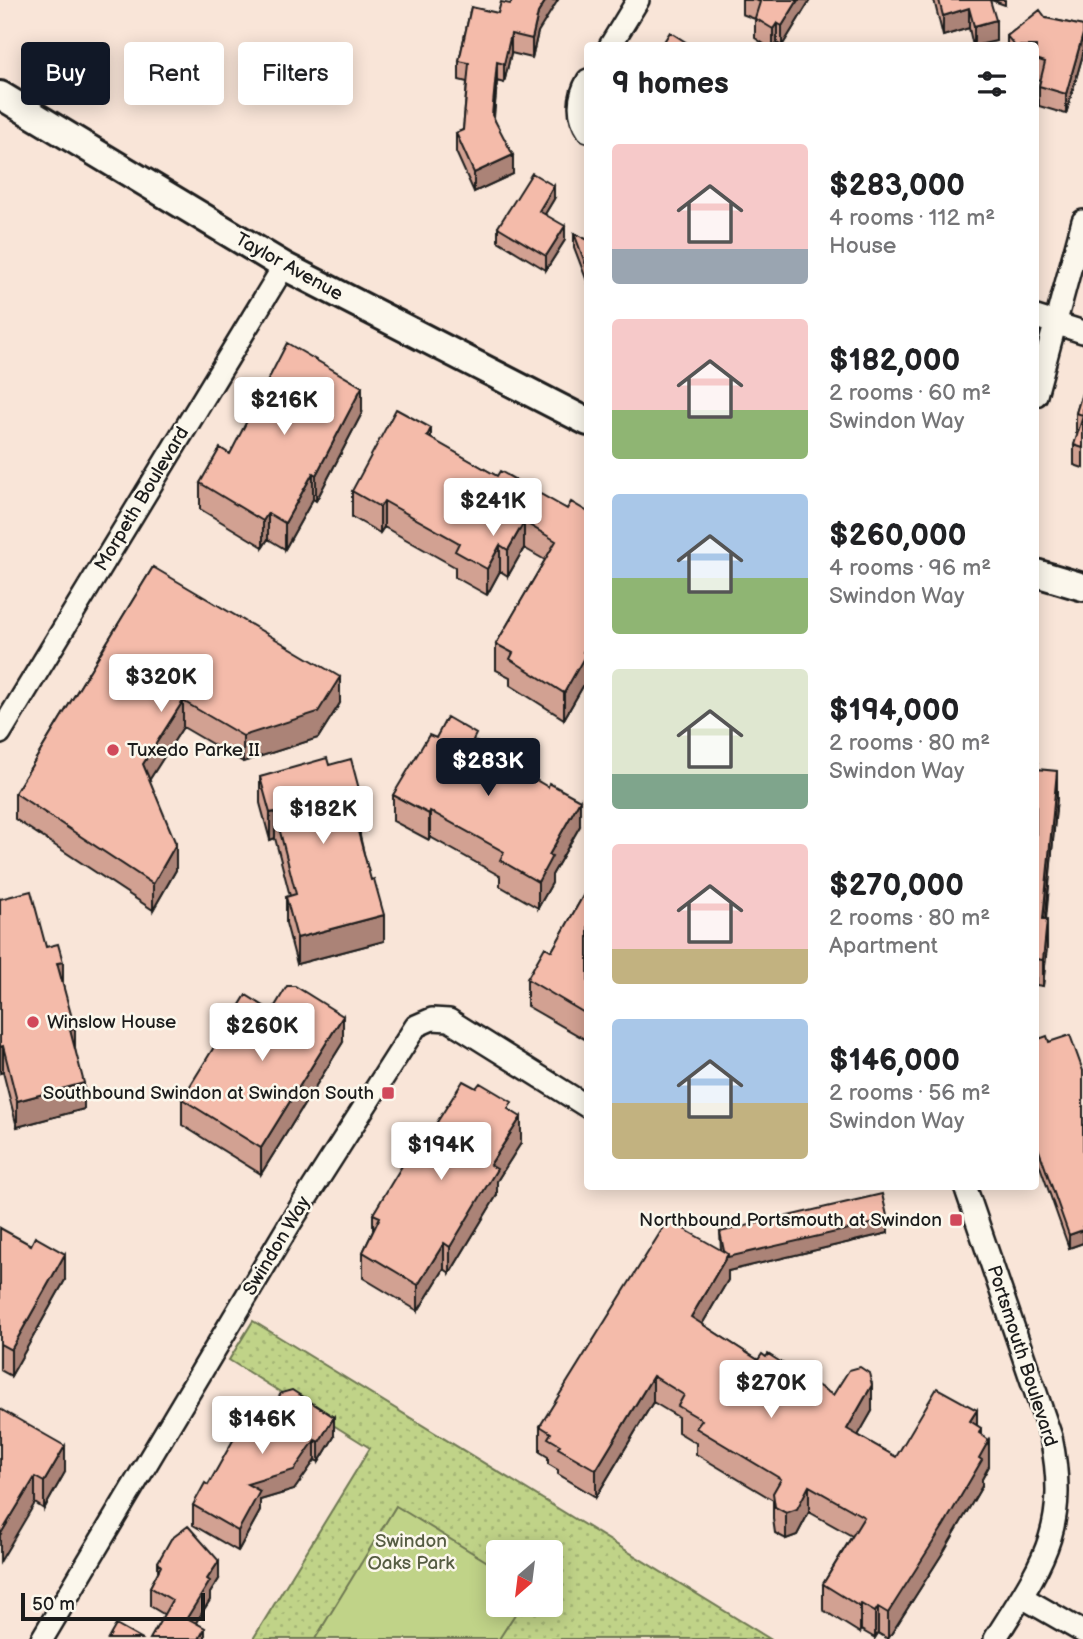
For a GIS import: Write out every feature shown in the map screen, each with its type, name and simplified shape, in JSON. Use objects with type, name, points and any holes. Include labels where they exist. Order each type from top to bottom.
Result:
[{"type":"street","points":[[612,42],[638,0]]},
{"type":"street","points":[[584,87],[579,119],[584,126]]},
{"type":"street","name":"Taylor Avenue","points":[[0,95],[284,266],[584,420]]},
{"type":"street","points":[[1039,372],[1046,320],[1083,221]]},
{"type":"street","name":"Morpeth Boulevard","points":[[0,733],[284,266]]},
{"type":"street","points":[[1046,320],[1083,332]]},
{"type":"street","points":[[1039,574],[1083,587]]},
{"type":"street","name":"Swindon Way","points":[[41,1639],[289,1225],[416,1026],[432,1019],[449,1020],[584,1104]]},
{"type":"street","name":"Portsmouth Boulevard","points":[[966,1190],[1051,1437],[1059,1477],[1055,1521],[1048,1546],[995,1639]]},
{"type":"street","points":[[1021,1597],[1083,1632]]},
{"type":"green space","name":"Swindon Oaks Park","points":[[253,1321],[770,1639],[253,1639],[370,1448],[229,1360]]},
{"type":"green space","points":[[396,1506],[486,1561],[486,1617],[513,1617],[499,1639],[315,1639]]},
{"type":"building","points":[[513,0],[546,0],[538,13],[532,39],[511,34],[504,64],[497,62],[492,115],[513,155],[474,173],[456,133],[463,130],[469,63],[459,61],[471,7],[498,13],[501,2],[510,4]]},
{"type":"building","points":[[756,0],[798,0],[782,26],[777,23],[773,29],[755,18],[760,2]]},
{"type":"building","points":[[939,0],[990,0],[996,20],[974,26],[969,8],[943,16]]},
{"type":"building","points":[[1040,10],[1046,18],[1083,26],[1066,94],[1039,86],[1045,62],[1039,60],[1039,42],[1012,42],[1007,36]]},
{"type":"building","points":[[670,32],[686,42],[664,42]]},
{"type":"building","points":[[532,173],[554,186],[539,211],[565,226],[546,256],[498,227]]},
{"type":"building","points":[[574,233],[584,238],[584,260]]},
{"type":"building","points":[[287,343],[362,387],[316,475],[313,473],[285,523],[268,513],[263,521],[200,483],[220,448],[230,454]]},
{"type":"building","points":[[1083,390],[1083,415],[1076,413]]},
{"type":"building","points":[[396,409],[431,428],[427,436],[497,476],[500,471],[567,509],[571,502],[584,510],[584,658],[564,693],[510,659],[513,653],[496,644],[556,541],[524,522],[508,550],[500,545],[487,569],[455,551],[459,543],[384,501],[380,507],[352,491]]},
{"type":"building","points":[[1083,416],[1083,448],[1074,445]]},
{"type":"building","name":"Tuxedo Parke II","points":[[153,567],[340,677],[318,712],[243,736],[183,701],[143,764],[176,844],[153,884],[15,793]]},
{"type":"building","points":[[447,717],[476,734],[473,740],[498,755],[497,757],[548,787],[549,783],[580,800],[549,855],[552,856],[538,882],[500,860],[504,852],[430,811],[429,814],[393,795],[429,735],[436,738]]},
{"type":"building","points":[[327,758],[329,765],[351,759],[360,793],[352,795],[360,823],[356,824],[371,880],[374,879],[384,915],[297,938],[286,897],[296,894],[275,812],[270,813],[260,777]]},
{"type":"building","points":[[1039,769],[1057,771],[1043,919],[1047,920],[1043,960],[1039,959]]},
{"type":"building","name":"Winslow House","points":[[31,891],[46,947],[58,944],[63,962],[57,963],[75,1029],[70,1030],[84,1083],[17,1101],[3,1046],[0,1047],[0,899]]},
{"type":"building","points":[[584,894],[584,1013],[527,979],[545,947],[552,951]]},
{"type":"building","points":[[287,986],[295,986],[343,1016],[261,1148],[182,1099],[246,995],[272,1011]]},
{"type":"building","points":[[1070,1035],[1083,1071],[1083,1230],[1069,1235],[1039,1150],[1039,1039],[1047,1036],[1049,1042]]},
{"type":"building","points":[[463,1081],[476,1088],[480,1083],[512,1102],[508,1109],[521,1117],[490,1165],[497,1169],[450,1247],[444,1243],[418,1285],[363,1252],[380,1217],[373,1214],[426,1126],[432,1130]]},
{"type":"building","points":[[882,1194],[888,1220],[728,1257],[724,1251],[720,1232]]},
{"type":"building","points":[[668,1220],[728,1254],[691,1317],[758,1360],[762,1354],[766,1357],[768,1354],[833,1395],[849,1370],[860,1367],[869,1373],[872,1385],[847,1429],[896,1457],[937,1388],[977,1410],[970,1421],[981,1428],[979,1433],[989,1440],[979,1458],[982,1460],[888,1613],[878,1607],[875,1612],[861,1604],[860,1607],[823,1584],[864,1517],[809,1486],[797,1509],[786,1513],[775,1507],[773,1493],[781,1479],[696,1428],[702,1420],[678,1406],[684,1395],[653,1376],[596,1470],[558,1448],[560,1445],[548,1438],[551,1433],[540,1426]]},
{"type":"building","points":[[0,1228],[31,1245],[35,1237],[65,1254],[11,1350],[0,1344]]},
{"type":"building","points":[[292,1390],[334,1417],[319,1442],[315,1440],[294,1470],[247,1484],[260,1491],[238,1531],[193,1505],[205,1483],[208,1485],[250,1410],[266,1419],[281,1393]]},
{"type":"building","points":[[0,1409],[65,1446],[44,1482],[35,1477],[0,1535]]},
{"type":"building","points":[[188,1526],[219,1561],[187,1618],[205,1628],[199,1639],[150,1639],[172,1600],[150,1587],[161,1566],[158,1562],[171,1539]]},
{"type":"building","points":[[116,1625],[141,1639],[108,1639]]},
{"type":"place","name":"Tuxedo Parke II","points":[[113,750]]},
{"type":"place","name":"Winslow House","points":[[33,1022]]},
{"type":"place","name":"Southbound Swindon at Swindon South","points":[[388,1093]]},
{"type":"place","name":"Northbound Portsmouth at Swindon","points":[[956,1220]]}]
